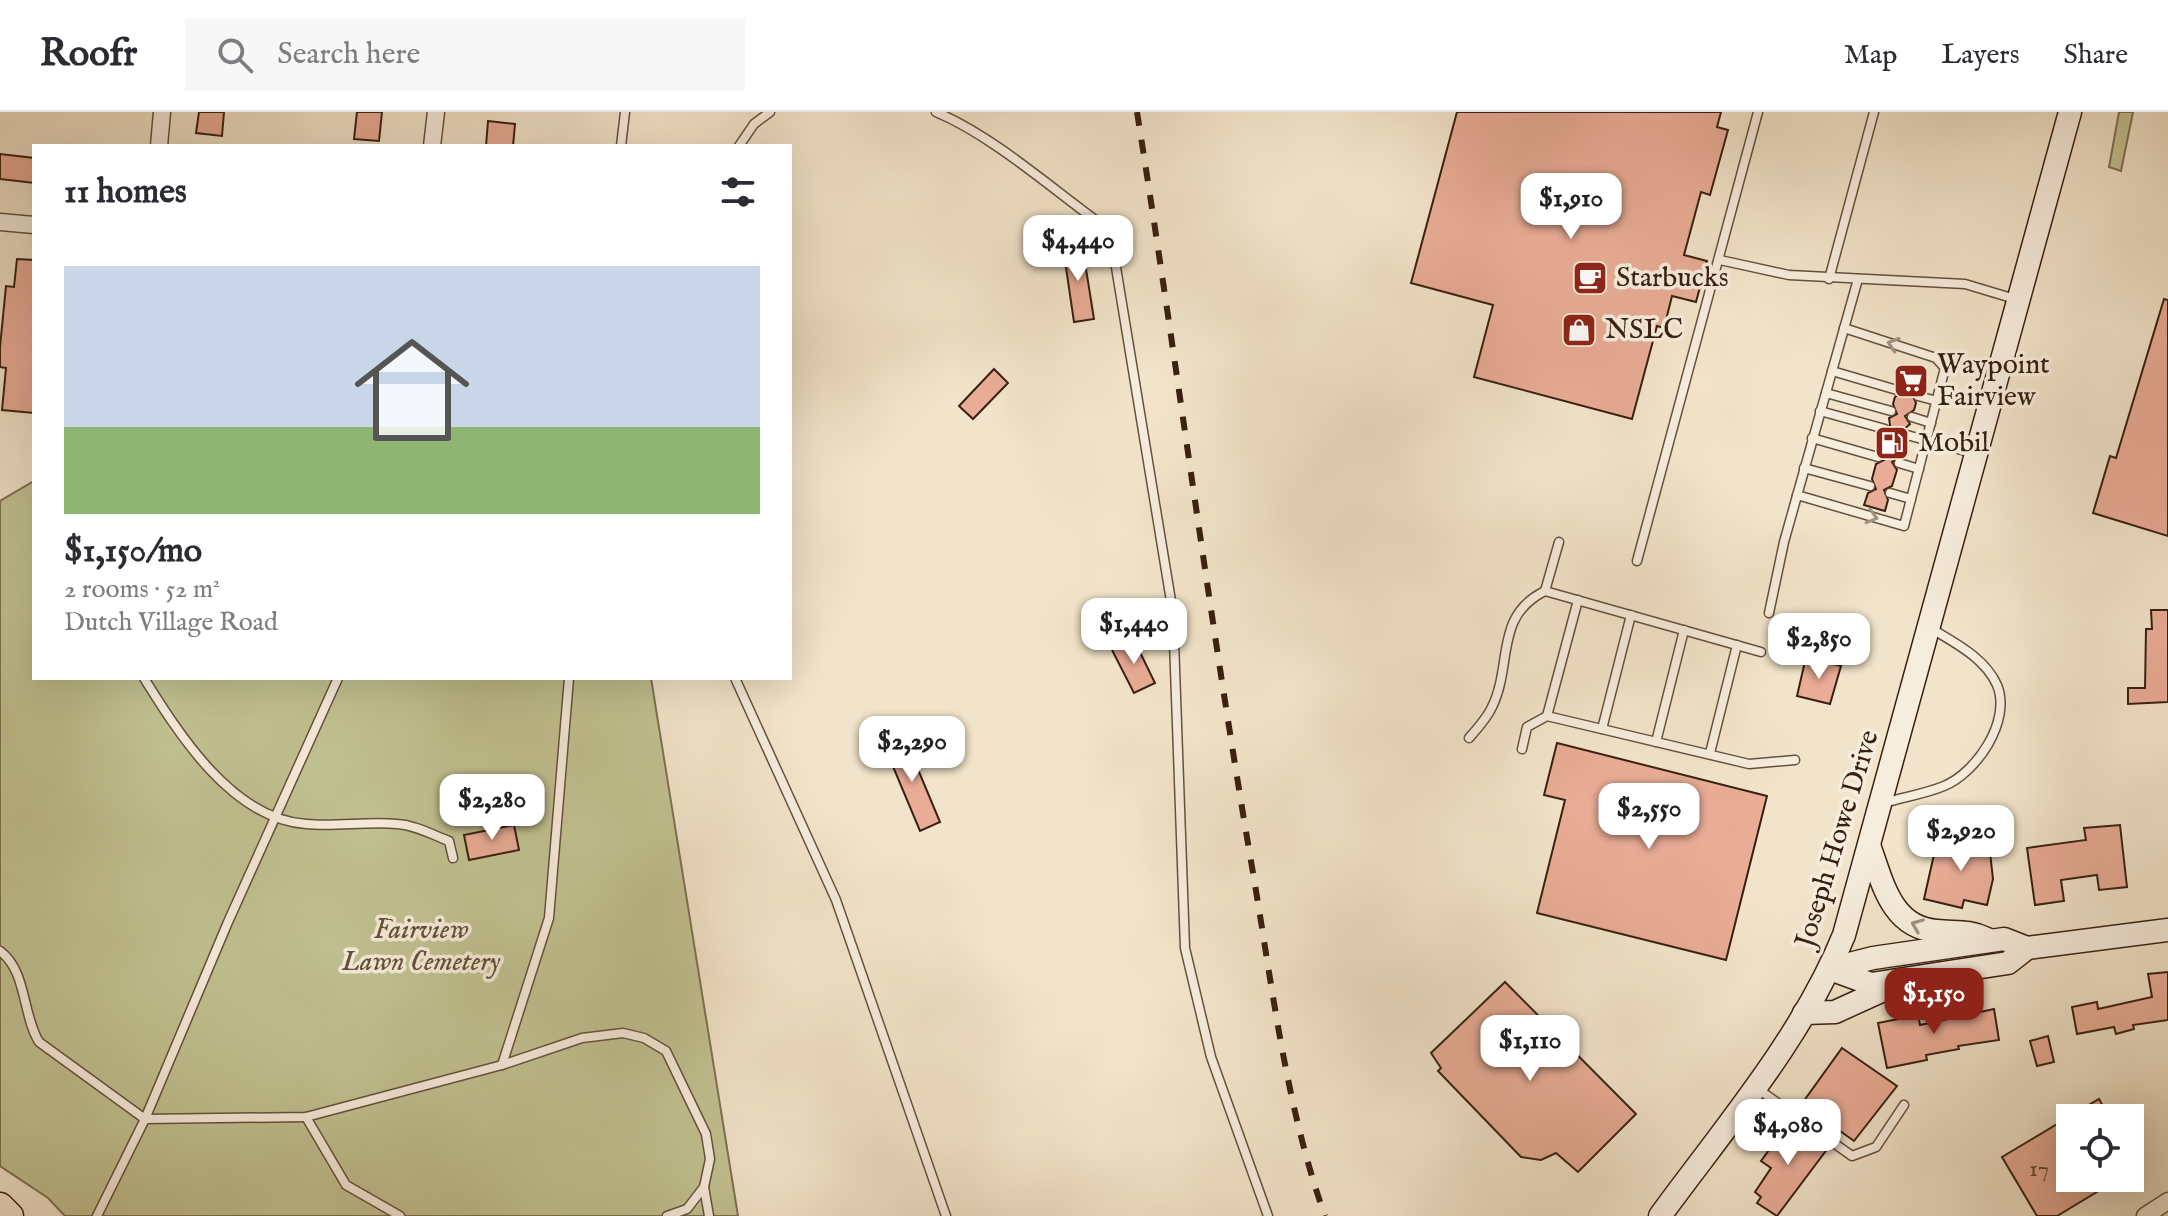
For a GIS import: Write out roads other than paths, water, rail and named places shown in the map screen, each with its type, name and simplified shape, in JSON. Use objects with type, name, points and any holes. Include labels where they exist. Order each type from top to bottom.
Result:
[{"type":"main road","name":"Joseph Howe Drive","points":[[1660,1216],[1754,1086],[1830,969],[1883,803],[2070,112]]},
{"type":"main road","points":[[1870,848],[1887,896],[1903,919],[1916,927],[1937,931],[1967,930],[1991,941]]},
{"type":"main road","points":[[1830,969],[1873,958],[2004,939],[2027,948],[2168,930]]},
{"type":"main road","points":[[1830,969],[1871,984],[2008,963],[2027,948]]},
{"type":"main road","points":[[1804,1013],[1835,1012],[1912,978]]},
{"type":"main road","points":[[0,1206],[10,1216]]},
{"type":"street","points":[[159,144],[162,112]]},
{"type":"street","points":[[432,144],[436,112]]},
{"type":"street","points":[[0,222],[32,225]]},
{"type":"street","points":[[2145,1216],[2168,1201]]},
{"type":"lane","points":[[621,144],[625,112]]},
{"type":"lane","points":[[740,144],[754,124],[770,112]]},
{"type":"lane","points":[[936,112],[957,120],[1101,224],[1111,237],[1173,613],[1185,948],[1211,1057],[1268,1216]]},
{"type":"lane","points":[[1637,561],[1758,112]]},
{"type":"lane","points":[[1829,279],[1874,112]]},
{"type":"lane","points":[[1720,260],[1789,275],[1829,279],[1965,284],[2020,301]]},
{"type":"lane","points":[[1769,613],[1804,468],[1858,279]]},
{"type":"lane","points":[[1797,495],[1904,526],[1945,368],[1936,358],[1844,328]]},
{"type":"lane","points":[[1832,371],[1897,390]]},
{"type":"lane","points":[[1826,393],[1891,411]]},
{"type":"lane","points":[[1918,396],[1937,401]]},
{"type":"lane","points":[[1820,411],[1885,429]]},
{"type":"lane","points":[[1912,417],[1931,423]]},
{"type":"lane","points":[[1907,435],[1976,454]]},
{"type":"lane","points":[[1812,438],[1878,457]]},
{"type":"lane","points":[[1899,463],[1919,469]]},
{"type":"lane","points":[[1804,468],[1870,486]]},
{"type":"lane","points":[[1890,493],[1911,499]]},
{"type":"lane","points":[[1545,591],[1559,542]]},
{"type":"lane","points":[[1469,738],[1494,705],[1512,621],[1526,600],[1545,591],[1761,652]]},
{"type":"lane","points":[[1547,716],[1578,600]]},
{"type":"lane","points":[[1602,729],[1631,615]]},
{"type":"lane","points":[[1883,803],[1945,786],[1977,764],[1998,725],[1998,686],[1976,657],[1930,628]]},
{"type":"lane","points":[[1656,742],[1684,630]]},
{"type":"lane","points":[[1710,753],[1737,645]]},
{"type":"lane","points":[[145,680],[204,765],[246,800],[275,818],[301,824],[336,826],[399,824],[449,841],[453,858]]},
{"type":"lane","points":[[97,1216],[145,1119],[337,680]]},
{"type":"lane","points":[[502,1065],[549,918],[569,680]]},
{"type":"lane","points":[[736,680],[836,900],[946,1216]]},
{"type":"lane","points":[[1522,749],[1527,727],[1547,716],[1749,764],[1795,760]]},
{"type":"lane","points":[[0,951],[14,964],[39,1042],[145,1119],[306,1117],[502,1065],[582,1038],[623,1033],[644,1038],[666,1051],[706,1134],[710,1159],[704,1187],[709,1216]]},
{"type":"lane","points":[[1754,1086],[1852,1156],[1876,1147],[1904,1105]]},
{"type":"lane","points":[[306,1117],[346,1185],[400,1216]]},
{"type":"lane","points":[[667,1216],[687,1209],[704,1187]]},
{"type":"railway","points":[[1137,112],[1273,999],[1300,1131],[1325,1216]]},
{"type":"place","name":"Starbucks","points":[[1590,278]]},
{"type":"place","name":"NSLC","points":[[1579,330]]},
{"type":"place","name":"Waypoint Fairview","points":[[1911,381]]},
{"type":"place","name":"Mobil","points":[[1892,443]]},
{"type":"park label","name":"Fairview Lawn Cemetery","points":[[421,946]]}]
